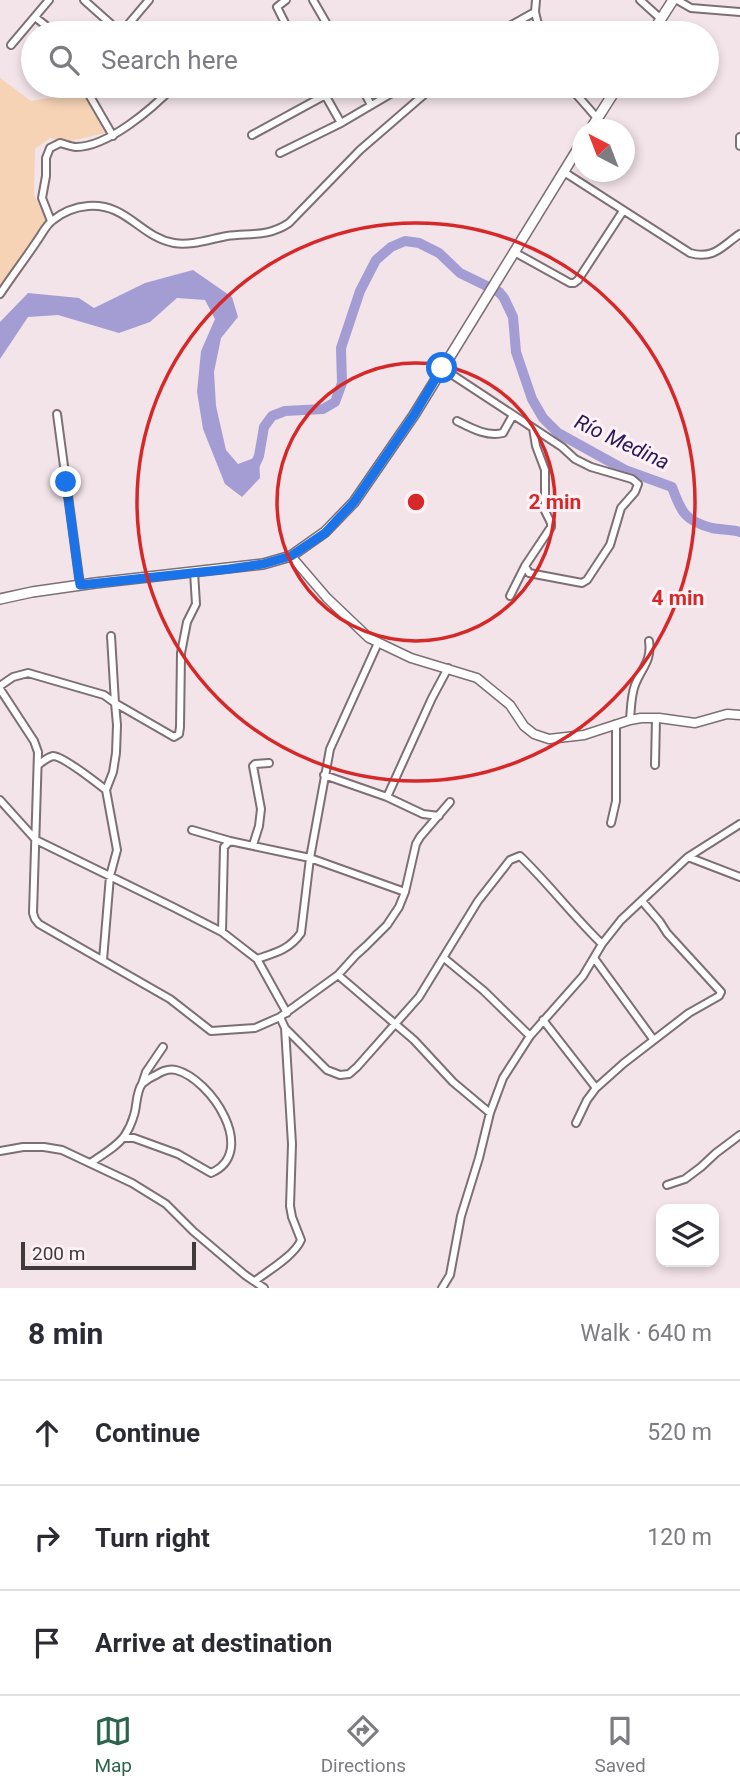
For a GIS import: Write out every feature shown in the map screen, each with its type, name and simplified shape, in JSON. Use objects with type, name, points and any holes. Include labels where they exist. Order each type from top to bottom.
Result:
[{"type":"main road","points":[[661,19],[675,0]]},
{"type":"main road","points":[[597,118],[610,98]]},
{"type":"main road","points":[[0,599],[80,585],[263,564],[291,556],[325,533],[354,502],[414,415],[572,159]]},
{"type":"street","points":[[32,21],[49,0]]},
{"type":"street","points":[[84,0],[108,21]]},
{"type":"street","points":[[131,21],[149,0]]},
{"type":"street","points":[[284,21],[276,7],[286,0]]},
{"type":"street","points":[[313,0],[325,21]]},
{"type":"street","points":[[535,0],[537,21]]},
{"type":"street","points":[[640,0],[661,19]]},
{"type":"street","points":[[675,0],[691,8],[738,12],[740,4]]},
{"type":"street","points":[[519,21],[535,12]]},
{"type":"street","points":[[35,17],[40,21]]},
{"type":"street","points":[[11,45],[21,33]]},
{"type":"street","points":[[91,98],[113,136]]},
{"type":"street","points":[[51,221],[43,198],[48,151],[56,144],[64,143],[74,147],[113,136],[161,98]]},
{"type":"street","points":[[251,135],[320,98]]},
{"type":"street","points":[[328,98],[341,123]]},
{"type":"street","points":[[367,98],[371,105]]},
{"type":"street","points":[[280,153],[341,123],[383,98]]},
{"type":"street","points":[[0,294],[51,221],[68,211],[82,207],[107,206],[130,218],[153,235],[174,243],[186,244],[271,232],[289,223],[360,150],[421,98]]},
{"type":"street","points":[[580,98],[597,118]]},
{"type":"street","points":[[740,137],[740,146]]},
{"type":"street","points":[[564,172],[684,250],[696,255],[710,255],[740,234]]},
{"type":"street","points":[[514,252],[574,283],[623,211]]},
{"type":"street","points":[[442,368],[583,463],[632,479],[638,484],[635,492],[621,508],[610,544],[587,580],[582,583],[529,573],[526,566]]},
{"type":"street","points":[[57,414],[80,585]]},
{"type":"street","points":[[457,421],[496,435],[503,433],[513,415]]},
{"type":"street","points":[[510,596],[551,527],[545,511],[545,470],[533,428]]},
{"type":"street","points":[[291,556],[327,598],[369,638],[411,658],[477,678],[510,705],[524,726],[541,737],[549,739],[575,736],[630,720],[656,718],[695,723],[727,714],[740,715]]},
{"type":"street","points":[[194,572],[196,604],[187,622],[181,653],[178,734],[174,737],[104,695],[28,673],[13,677],[0,687],[38,752],[33,913],[39,924],[179,1005],[211,1031],[255,1028],[284,1015],[338,975],[387,925],[405,892],[420,836],[450,802]]},
{"type":"street","points":[[103,960],[110,876],[117,850],[106,790],[113,772],[117,725],[111,636]]},
{"type":"street","points":[[630,720],[632,695],[648,662],[649,640]]},
{"type":"street","points":[[257,960],[285,950],[301,933],[310,858],[330,749],[377,643]]},
{"type":"street","points":[[387,797],[448,668]]},
{"type":"street","points":[[655,765],[656,718]]},
{"type":"street","points":[[611,823],[616,801],[616,724]]},
{"type":"street","points":[[38,765],[58,757],[106,790]]},
{"type":"street","points":[[253,845],[261,809],[253,766],[269,763]]},
{"type":"street","points":[[324,775],[387,797],[424,814],[439,816]]},
{"type":"street","points":[[0,800],[36,839],[222,932],[257,960],[284,1015],[292,1144],[290,1206],[302,1240],[290,1254],[255,1281]]},
{"type":"street","points":[[442,1288],[450,1275],[461,1216],[490,1113],[503,1078],[530,1036],[583,976],[602,944],[621,920],[688,857],[740,824]]},
{"type":"street","points":[[192,831],[310,858],[405,892]]},
{"type":"street","points":[[222,932],[224,847],[230,841]]},
{"type":"street","points":[[285,1028],[327,1070],[340,1075],[349,1074],[419,997],[478,901],[510,860],[520,856],[602,944]]},
{"type":"street","points":[[688,857],[740,877]]},
{"type":"street","points":[[576,1123],[596,1087],[653,1039],[689,1013],[719,996],[721,992],[642,901]]},
{"type":"street","points":[[444,958],[484,991],[530,1036]]},
{"type":"street","points":[[594,958],[653,1039]]},
{"type":"street","points":[[338,975],[396,1023],[453,1082],[490,1113]]},
{"type":"street","points":[[543,1020],[596,1087]]},
{"type":"street","points":[[92,1163],[123,1138],[134,1116],[146,1072],[163,1047]]},
{"type":"street","points":[[123,1138],[134,1138],[178,1154],[211,1173],[225,1163],[232,1149],[223,1114],[210,1093],[186,1073],[169,1069],[141,1086]]},
{"type":"street","points":[[667,1185],[685,1179],[740,1136]]},
{"type":"street","points":[[0,1151],[23,1147],[62,1150],[132,1183],[166,1204],[193,1231],[264,1288]]},
{"type":"shaded area","points":[[0,78],[21,94],[21,98],[31,101],[85,98],[105,133],[66,142],[50,138],[35,149],[34,194],[47,223],[0,290]]},
{"type":"shaded area","points":[[193,270],[232,297],[238,317],[221,338],[214,372],[216,406],[226,450],[238,464],[259,456],[260,478],[242,497],[225,484],[203,429],[197,392],[201,351],[215,319],[205,300],[177,298],[150,322],[119,333],[58,315],[28,317],[0,359],[0,322],[28,293],[79,298],[94,308],[145,283]]},
{"type":"waterway","name":"Río Medina","points":[[254,467],[259,456],[264,427],[272,416],[285,411],[323,409],[335,402],[342,383],[341,348],[360,291],[376,260],[391,247],[405,241],[419,243],[439,253],[460,273],[499,292],[504,298],[513,317],[516,352],[532,399],[543,418],[558,433],[625,470],[672,487],[681,509],[690,519],[712,528],[740,532]]},
{"type":"route","points":[[66,482],[80,585],[229,569],[291,556],[325,533],[354,502],[414,415],[442,368]]}]
